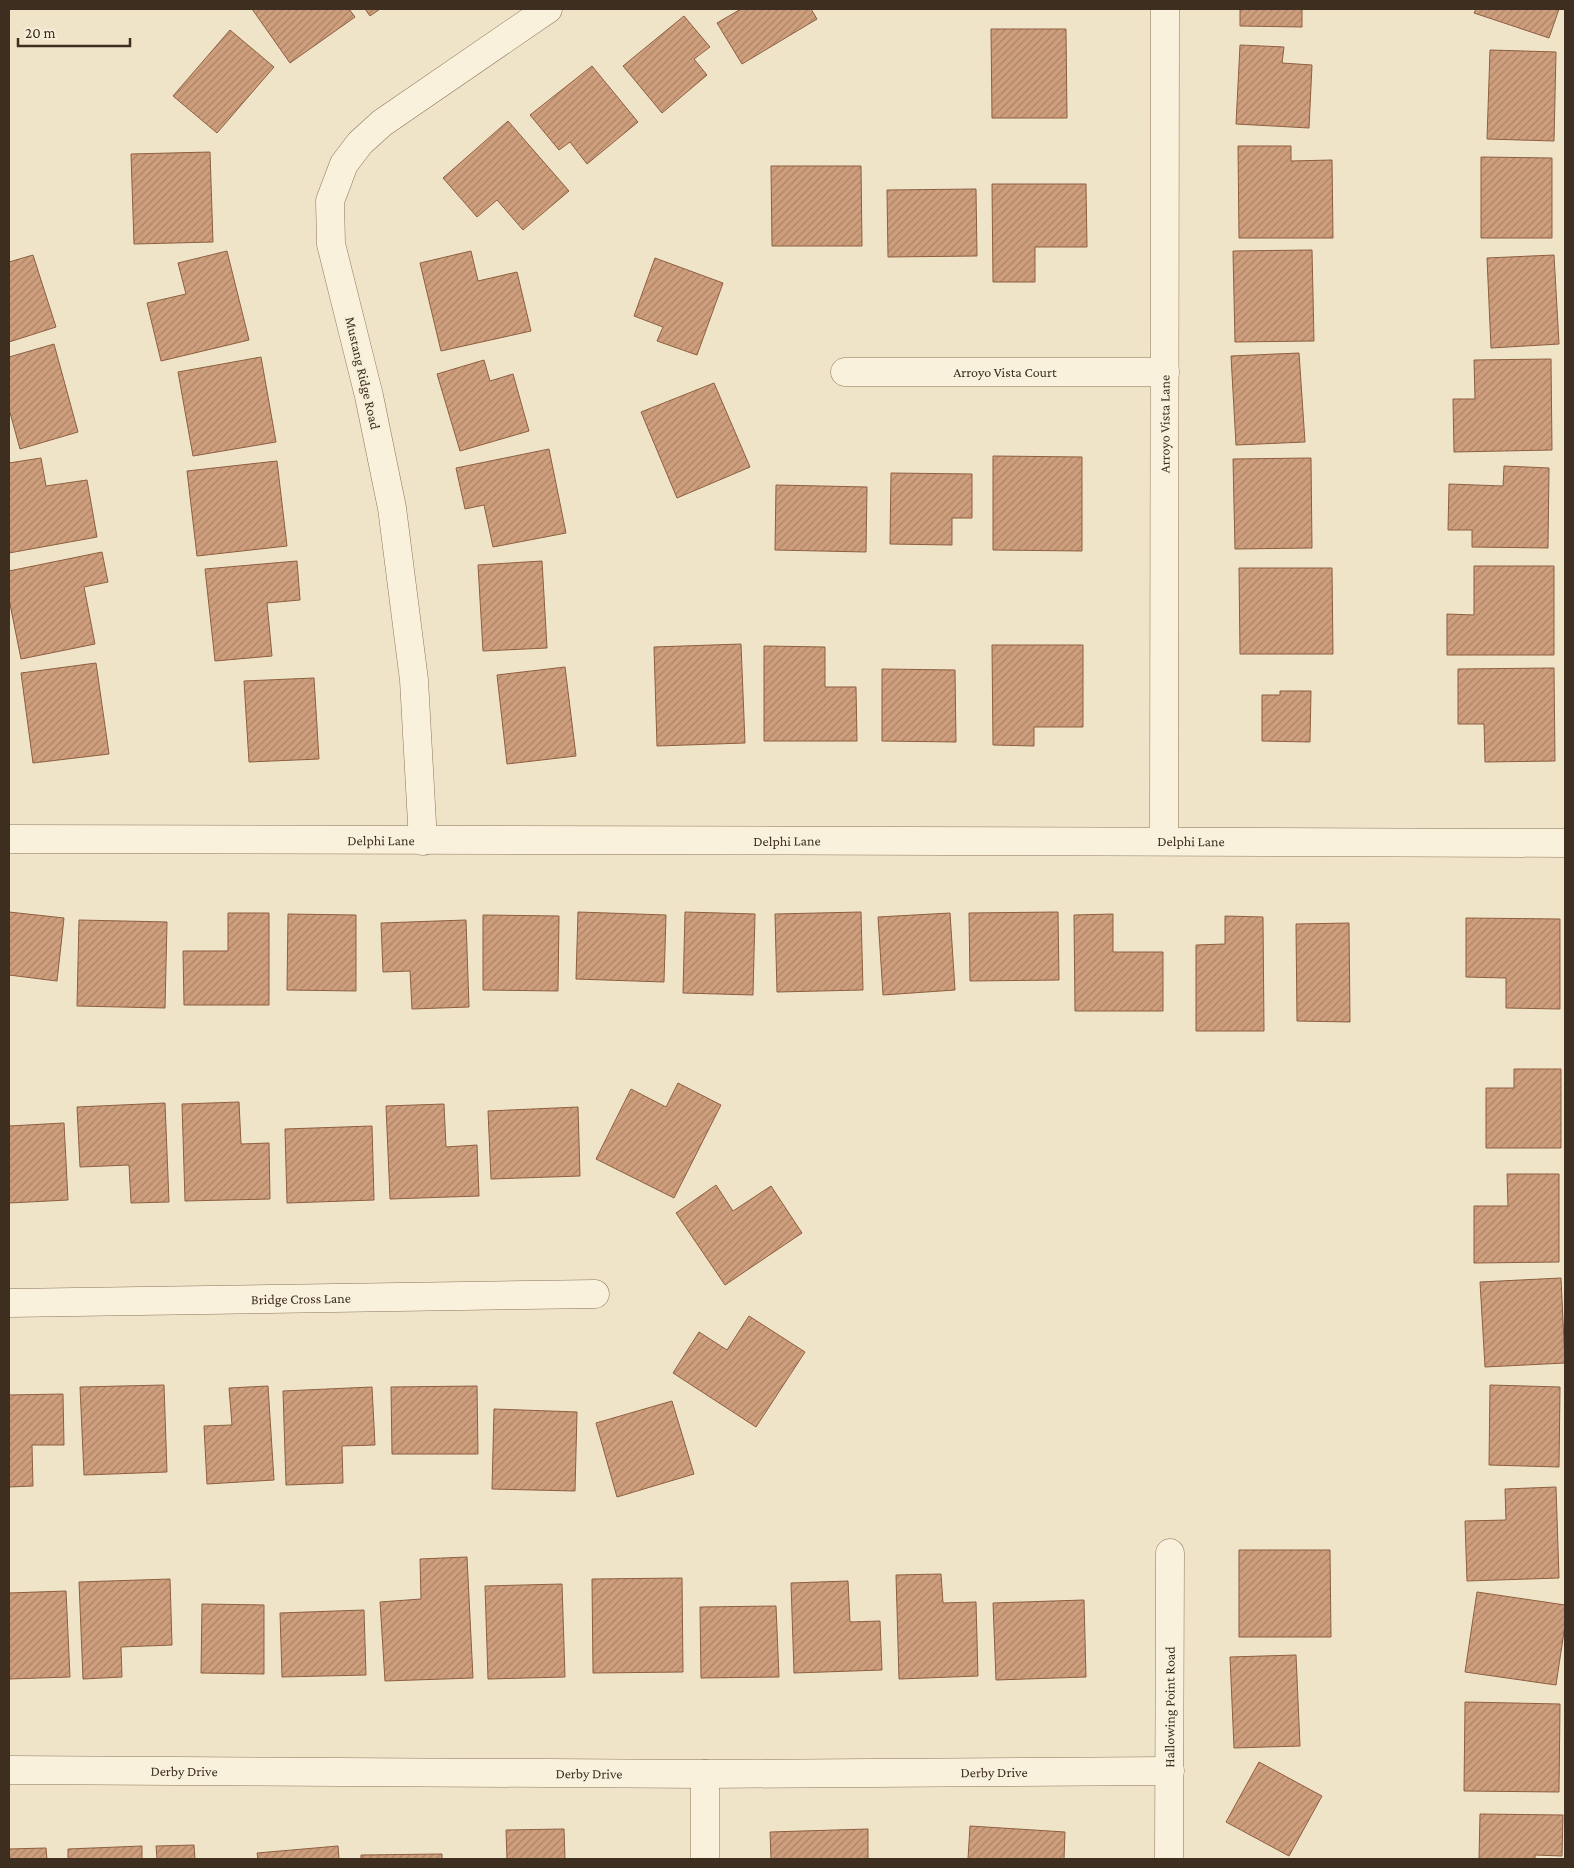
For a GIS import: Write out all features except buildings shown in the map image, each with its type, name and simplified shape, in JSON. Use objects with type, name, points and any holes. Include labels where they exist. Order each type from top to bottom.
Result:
[{"type":"street","name":"Mustang Ridge Road","points":[[423,841],[414,680],[392,508],[369,396],[331,244],[330,201],[344,164],[360,143],[374,130],[548,9]]},
{"type":"street","name":"Arroyo Vista Lane","points":[[1164,840],[1165,9]]},
{"type":"street","name":"Arroyo Vista Court","points":[[845,372],[1165,372]]},
{"type":"street","name":"Delphi Lane","points":[[9,839],[423,841],[1164,840],[1565,843]]},
{"type":"street","name":"Bridge Cross Lane","points":[[9,1304],[595,1294]]},
{"type":"street","name":"Hallowing Point Road","points":[[1169,1859],[1170,1553]]},
{"type":"street","name":"Derby Drive","points":[[9,1770],[705,1774],[1170,1771]]},
{"type":"street","points":[[705,1774],[705,1859]]}]
